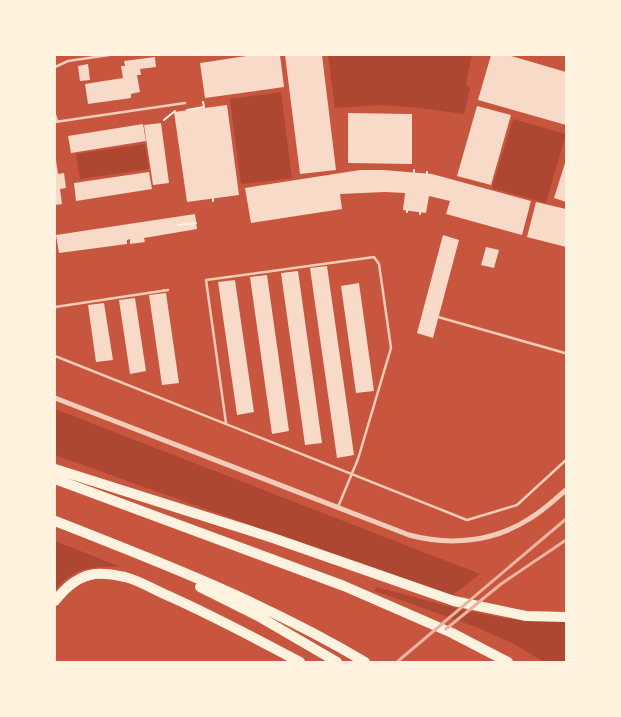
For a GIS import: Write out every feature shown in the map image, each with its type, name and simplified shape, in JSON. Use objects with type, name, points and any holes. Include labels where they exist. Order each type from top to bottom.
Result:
[{"type":"highway","points":[[55,468],[273,538],[454,601],[526,616],[566,617]]},
{"type":"highway","points":[[55,479],[344,586],[452,633],[505,660]]},
{"type":"highway","points":[[55,521],[112,543],[302,626],[366,662]]},
{"type":"highway","points":[[112,543],[258,616],[337,662]]},
{"type":"highway","points":[[55,601],[68,587],[85,577],[101,574],[126,577],[194,608],[300,662]]},
{"type":"street","points":[[55,398],[426,540],[458,542],[484,538],[511,529],[530,519],[566,490]]},
{"type":"lane","points":[[56,65],[68,61],[109,55]]},
{"type":"lane","points":[[55,115],[56,121],[185,103]]},
{"type":"lane","points":[[226,423],[206,280],[374,257],[379,264],[391,348],[352,475],[338,507]]},
{"type":"lane","points":[[55,307],[168,290]]},
{"type":"lane","points":[[438,317],[566,353]]},
{"type":"lane","points":[[55,356],[467,520],[517,505],[566,460]]},
{"type":"path","points":[[178,225],[196,223]]},
{"type":"shaded area","points":[[328,55],[472,55],[466,83],[470,89],[464,114],[382,105],[335,108]]},
{"type":"shaded area","points":[[281,92],[292,178],[241,184],[230,99]]},
{"type":"shaded area","points":[[513,119],[566,134],[546,203],[492,188]]},
{"type":"shaded area","points":[[145,144],[149,169],[80,179],[76,154]]},
{"type":"shaded area","points":[[55,409],[480,574],[450,597],[55,455]]},
{"type":"shaded area","points":[[55,541],[121,567],[102,567],[84,570],[69,577],[55,591]]},
{"type":"shaded area","points":[[376,587],[456,608],[504,618],[566,622],[566,662],[544,662],[514,644],[476,627],[375,591]]},
{"type":"building","points":[[253,55],[280,55],[284,87],[205,98],[200,63]]},
{"type":"building","points":[[285,55],[322,55],[336,170],[300,174]]},
{"type":"building","points":[[491,55],[508,55],[566,72],[566,125],[478,100]]},
{"type":"building","points":[[155,57],[156,67],[140,69],[141,75],[137,75],[140,92],[131,94],[131,98],[88,104],[85,84],[123,78],[121,66],[125,66],[124,61]]},
{"type":"building","points":[[88,64],[90,80],[80,81],[78,66]]},
{"type":"building","points":[[227,105],[239,195],[187,202],[174,112]]},
{"type":"building","points":[[477,106],[511,115],[491,185],[457,176]]},
{"type":"building","points":[[348,113],[412,114],[412,164],[348,163]]},
{"type":"building","points":[[161,123],[169,183],[153,185],[144,125]]},
{"type":"building","points":[[143,124],[146,141],[71,153],[68,136]]},
{"type":"building","points":[[56,160],[58,174],[64,173],[66,188],[60,189],[62,204],[55,205]]},
{"type":"building","points":[[566,160],[566,202],[554,198]]},
{"type":"building","points":[[360,170],[432,174],[531,201],[522,235],[446,214],[450,201],[429,196],[426,213],[403,210],[405,193],[385,192],[340,194],[342,209],[251,223],[245,188]]},
{"type":"building","points":[[149,172],[152,189],[76,201],[74,183]]},
{"type":"building","points":[[536,202],[566,209],[566,247],[527,237]]},
{"type":"building","points":[[195,214],[197,229],[144,238],[145,242],[130,244],[130,239],[127,240],[127,244],[59,253],[56,235]]},
{"type":"building","points":[[443,235],[459,240],[433,338],[417,333]]},
{"type":"building","points":[[486,247],[499,250],[494,268],[481,265]]},
{"type":"building","points":[[327,266],[354,455],[337,458],[310,268]]},
{"type":"building","points":[[298,271],[322,443],[305,445],[281,273]]},
{"type":"building","points":[[267,275],[289,431],[272,434],[250,277]]},
{"type":"building","points":[[235,280],[254,412],[237,415],[218,282]]},
{"type":"building","points":[[359,283],[374,391],[356,393],[341,286]]},
{"type":"building","points":[[166,293],[179,383],[162,385],[149,295]]},
{"type":"building","points":[[135,298],[146,371],[130,374],[119,300]]},
{"type":"building","points":[[104,303],[113,360],[96,362],[88,305]]},
{"type":"railway","points":[[397,662],[566,519]]},
{"type":"railway","points":[[446,629],[501,584],[566,540]]}]
